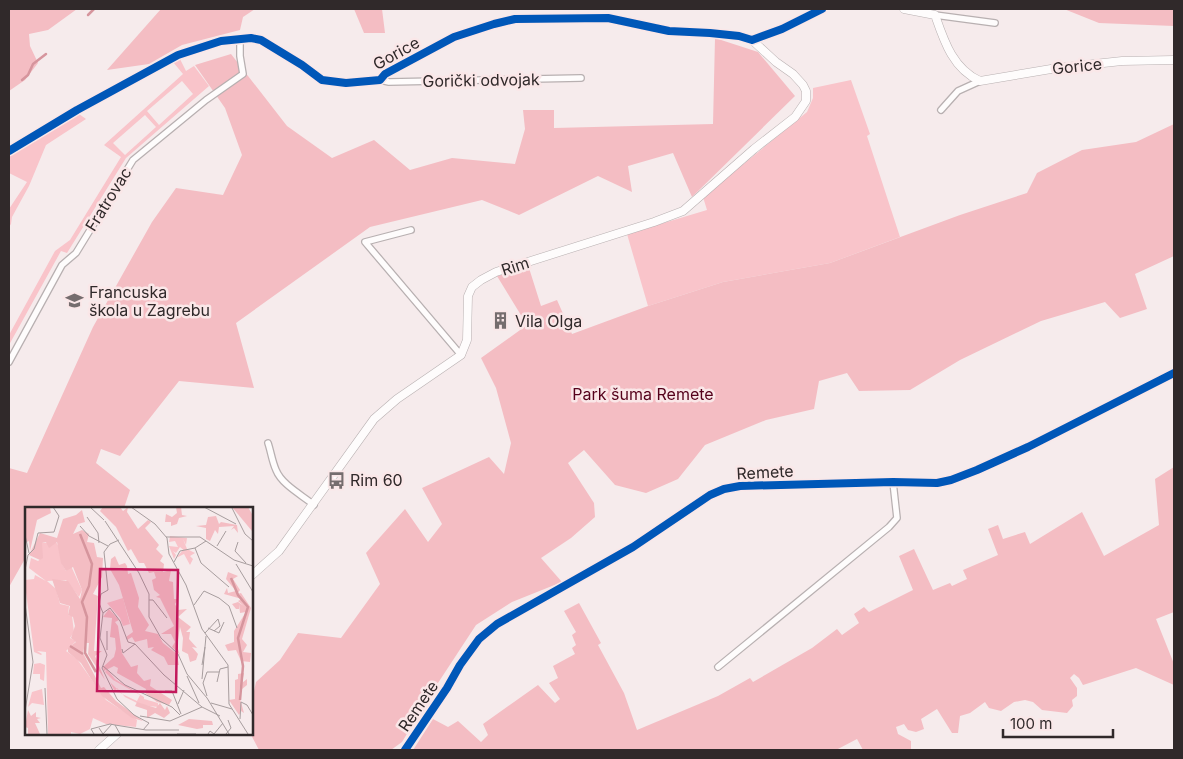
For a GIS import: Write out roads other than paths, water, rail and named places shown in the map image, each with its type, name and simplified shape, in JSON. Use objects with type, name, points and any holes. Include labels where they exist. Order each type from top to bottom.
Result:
[{"type":"street","name":"Gorice","points":[[9,151],[78,110],[178,55],[221,41],[252,38],[261,40],[302,65],[322,80],[346,83],[380,80],[385,74],[454,37],[515,19],[608,18],[669,31],[710,33],[752,40],[782,29],[822,9]]},
{"type":"street","points":[[904,9],[995,23]]},
{"type":"street","points":[[935,15],[952,57],[967,73],[980,81]]},
{"type":"street","name":"Fratrovac","points":[[9,362],[62,266],[76,253],[133,160],[206,100],[244,74],[240,56],[240,39]]},
{"type":"street","name":"Rim","points":[[461,355],[467,340],[468,296],[472,286],[496,272],[683,211],[754,149],[795,117],[806,101],[806,91],[803,85],[793,74],[776,62],[752,40]]},
{"type":"street","name":"Gorice","points":[[941,110],[958,92],[980,81],[1057,68],[1122,61],[1174,60]]},
{"type":"street","name":"Gorički odvojak","points":[[380,80],[388,82],[581,78]]},
{"type":"street","points":[[252,575],[279,551],[314,505],[335,472],[374,419],[397,399],[461,355],[365,242],[410,230]]},
{"type":"street","name":"Remete","points":[[404,750],[447,688],[460,664],[479,639],[497,624],[633,548],[710,495],[724,489],[740,486],[893,482],[937,484],[977,470],[1174,373]]},
{"type":"street","points":[[268,443],[280,476],[289,486],[314,505]]},
{"type":"street","points":[[718,667],[889,527],[897,518],[893,482]]},
{"type":"street","points":[[99,750],[117,734]]},
{"type":"waterway","points":[[88,15],[94,9]]},
{"type":"waterway","points":[[22,80],[28,75],[33,64],[46,54]]},
{"type":"place","name":"Francuska škola u Zagrebu","points":[[75,301]]},
{"type":"place","name":"Vila Olga","points":[[501,321]]},
{"type":"place","name":"Rim 60","points":[[336,480]]},
{"type":"park label","name":"Park šuma Remete","points":[[643,394]]}]
